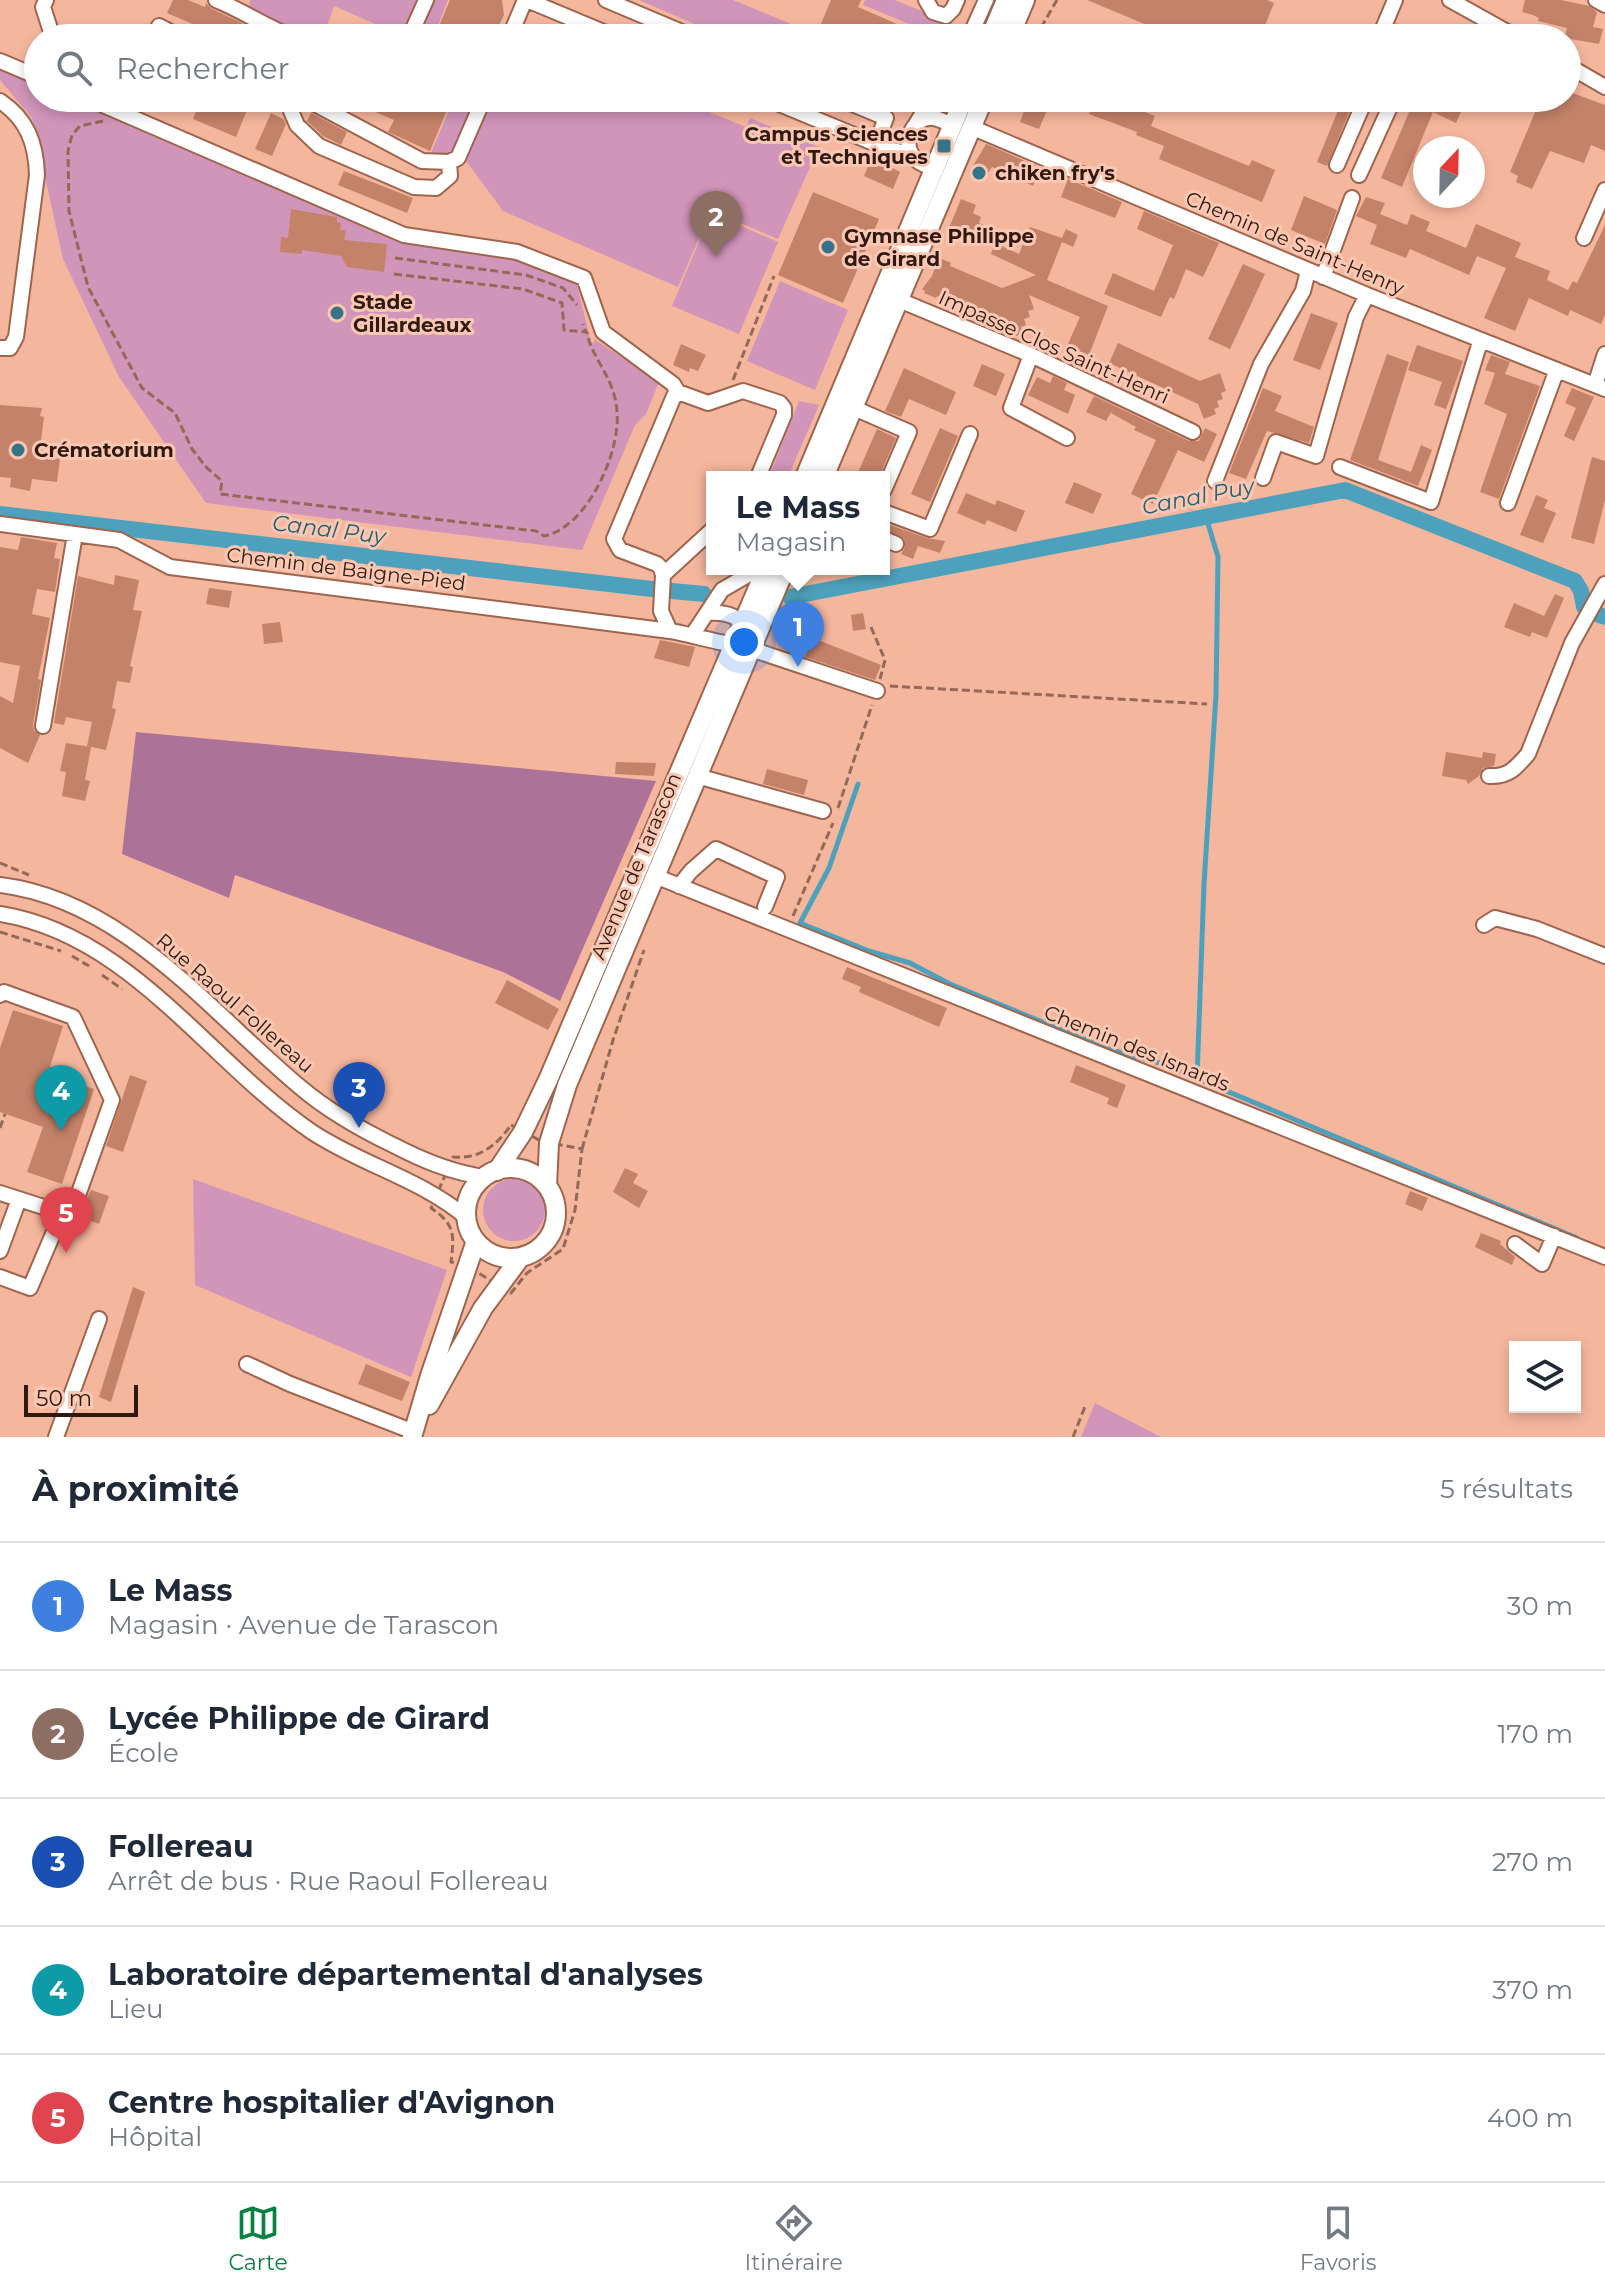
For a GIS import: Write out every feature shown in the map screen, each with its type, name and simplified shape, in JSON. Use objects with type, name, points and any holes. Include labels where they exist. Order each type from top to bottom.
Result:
[{"type":"main road","points":[[996,24],[1006,0]]},
{"type":"main road","points":[[1015,24],[1025,0]]},
{"type":"main road","points":[[827,471],[899,300],[962,126],[963,112]]},
{"type":"main road","points":[[808,471],[935,169],[973,112]]},
{"type":"main road","name":"Avenue de Tarascon","points":[[547,1186],[549,1143],[567,1085],[697,776],[747,638],[764,575]]},
{"type":"main road","name":"Avenue de Tarascon","points":[[491,1174],[523,1132],[747,638],[782,575]]},
{"type":"main road","points":[[511,1168],[524,1170],[537,1176],[547,1186],[557,1210],[556,1223],[543,1246],[520,1258],[503,1258],[488,1252],[476,1241],[467,1218],[470,1195],[491,1174],[511,1168]]},
{"type":"main road","points":[[413,1435],[476,1241]]},
{"type":"main road","points":[[413,1435],[457,1351],[498,1285],[520,1258]]},
{"type":"street","points":[[46,0],[43,7],[48,24]]},
{"type":"street","points":[[216,0],[237,4],[261,24]]},
{"type":"street","points":[[415,24],[426,0]]},
{"type":"street","points":[[515,24],[526,0],[584,24]]},
{"type":"street","points":[[606,0],[663,24]]},
{"type":"street","points":[[926,0],[933,12],[946,16],[957,0]]},
{"type":"street","points":[[975,24],[986,0]]},
{"type":"street","points":[[1385,24],[1395,0]]},
{"type":"street","points":[[1450,0],[1494,24]]},
{"type":"street","points":[[1596,0],[1605,5]]},
{"type":"street","points":[[0,61],[24,71]]},
{"type":"street","points":[[1581,73],[1605,87]]},
{"type":"street","points":[[0,101],[20,115],[37,153],[37,175],[16,337],[10,348],[0,348]]},
{"type":"street","points":[[119,112],[404,235],[517,252],[584,278],[603,332],[673,384],[678,392],[708,403],[743,391],[780,403],[784,415],[761,471]]},
{"type":"street","points":[[291,112],[297,125],[319,146],[414,187],[436,188],[450,176],[449,162]]},
{"type":"street","points":[[330,112],[422,161],[449,162],[458,158],[478,112]]},
{"type":"street","points":[[800,112],[911,154],[919,162],[935,169]]},
{"type":"street","points":[[872,112],[886,118],[876,143]]},
{"type":"street","points":[[911,154],[908,144],[910,133],[923,112]]},
{"type":"street","points":[[1337,165],[1360,112]]},
{"type":"street","points":[[1359,175],[1385,112]]},
{"type":"street","points":[[916,124],[936,118],[962,126]]},
{"type":"street","name":"Chemin de Saint-Henry","points":[[962,126],[1480,342],[1600,387]]},
{"type":"street","points":[[1584,238],[1605,190]]},
{"type":"street","points":[[1323,277],[1352,198]]},
{"type":"street","points":[[1215,481],[1261,364],[1303,291],[1308,271]]},
{"type":"street","points":[[1263,478],[1276,442],[1316,456],[1356,317],[1367,295]]},
{"type":"street","name":"Impasse Clos Saint-Henri","points":[[899,300],[1031,355],[1193,432]]},
{"type":"street","points":[[1340,467],[1431,502],[1480,342]]},
{"type":"street","points":[[1600,387],[1605,354]]},
{"type":"street","points":[[1031,355],[1011,408],[1067,438]]},
{"type":"street","points":[[1508,503],[1556,372]]},
{"type":"street","points":[[670,631],[661,611],[661,568],[620,550],[614,539],[678,392]]},
{"type":"street","points":[[854,408],[909,432],[890,476]]},
{"type":"street","points":[[890,514],[930,529],[970,434]]},
{"type":"street","name":"Chemin de Baigne-Pied","points":[[0,524],[119,540],[170,567],[693,634],[747,638]]},
{"type":"street","points":[[43,726],[75,534]]},
{"type":"street","points":[[663,575],[706,536]]},
{"type":"street","points":[[693,634],[722,590],[748,575]]},
{"type":"street","points":[[1489,776],[1502,777],[1528,754],[1572,643],[1605,584]]},
{"type":"street","points":[[707,613],[726,613],[747,638],[877,691]]},
{"type":"street","points":[[697,776],[823,811]]},
{"type":"street","points":[[679,886],[716,849],[777,877],[765,907]]},
{"type":"street","name":"Chemin des Isnards","points":[[655,876],[1605,1257]]},
{"type":"street","name":"Rue Raoul Follereau","points":[[0,885],[26,890],[73,907],[137,944],[172,969],[301,1088],[359,1128],[420,1160],[448,1169],[491,1174]]},
{"type":"street","points":[[0,914],[43,926],[101,955],[167,1005],[308,1129],[364,1163],[436,1196],[467,1218]]},
{"type":"street","points":[[1484,925],[1495,918],[1537,929],[1605,956]]},
{"type":"street","points":[[0,995],[4,992],[73,1017],[112,1100],[77,1198],[62,1213],[30,1288],[0,1277]]},
{"type":"street","points":[[0,1193],[62,1213]]},
{"type":"street","points":[[0,1251],[19,1199]]},
{"type":"street","points":[[1515,1244],[1542,1264],[1554,1236]]},
{"type":"street","points":[[56,1437],[99,1319]]},
{"type":"street","points":[[247,1364],[413,1435]]},
{"type":"path","points":[[1043,24],[1057,0]]},
{"type":"path","points":[[131,117],[94,121],[80,126],[72,135],[67,165],[73,227],[88,287],[142,388],[178,418],[192,449],[222,481],[220,494],[536,531],[544,536],[559,533],[586,504],[602,478],[612,456],[616,433],[618,411],[610,380],[592,349],[582,320]]},
{"type":"path","points":[[395,258],[526,275],[563,288],[578,307]]},
{"type":"path","points":[[394,274],[523,289],[562,303],[564,330],[603,332]]},
{"type":"path","points":[[725,398],[774,276]]},
{"type":"path","points":[[871,627],[885,660],[878,685],[1207,704]]},
{"type":"path","points":[[787,930],[836,816],[877,691]]},
{"type":"path","points":[[0,1128],[5,1114]]},
{"type":"path","points":[[511,1125],[523,1132],[549,1143],[582,1149],[571,1230],[563,1249],[527,1273],[511,1293],[467,1266],[451,1262],[451,1226],[431,1208],[453,1157],[467,1158],[491,1148],[511,1125]]},
{"type":"path","points":[[1073,1437],[1086,1404]]},
{"type":"shaded area","points":[[250,0],[418,0],[410,24],[375,24],[334,6],[328,24],[281,24],[249,8]]},
{"type":"shaded area","points":[[431,0],[448,0],[439,24],[422,24]]},
{"type":"shaded area","points":[[639,0],[733,0],[789,23],[789,24],[695,24]]},
{"type":"shaded area","points":[[865,0],[895,0],[953,24],[910,24],[863,5]]},
{"type":"shaded area","name":"Stade Gillardeaux","points":[[0,68],[24,79],[24,108],[0,80]]},
{"type":"shaded area","name":"Stade Gillardeaux","points":[[27,112],[99,112],[119,121],[131,120],[277,184],[277,190],[403,241],[516,260],[577,285],[591,342],[594,343],[594,339],[659,382],[646,414],[635,425],[582,550],[206,503],[119,377],[63,259],[32,118]]},
{"type":"shaded area","points":[[448,112],[473,112],[456,152],[446,158],[431,153]]},
{"type":"shaded area","points":[[486,112],[709,112],[746,127],[750,118],[819,147],[778,239],[712,211],[724,180],[678,287],[503,211],[466,161]]},
{"type":"shaded area","points":[[711,213],[778,242],[739,334],[672,306]]},
{"type":"shaded area","points":[[780,281],[848,310],[815,390],[747,361]]},
{"type":"shaded area","points":[[799,401],[819,405],[791,471],[771,471]]},
{"type":"shaded area","points":[[136,732],[656,781],[560,1001],[503,972],[235,875],[229,898],[122,854]]},
{"type":"shaded area","points":[[193,1179],[447,1270],[411,1377],[195,1285]]},
{"type":"shaded area","points":[[514,1179],[536,1188],[545,1210],[536,1232],[514,1241],[492,1232],[483,1210],[492,1188]]},
{"type":"shaded area","points":[[1095,1403],[1161,1437],[1081,1437]]},
{"type":"building","points":[[173,0],[188,0],[205,7],[206,3],[242,23],[193,24],[167,13]]},
{"type":"building","points":[[450,0],[502,0],[504,15],[500,24],[440,24]]},
{"type":"building","points":[[831,0],[861,0],[858,7],[897,24],[821,24]]},
{"type":"building","points":[[1087,0],[1267,0],[1274,3],[1266,24],[1144,24]]},
{"type":"building","points":[[1525,0],[1561,0],[1589,6],[1597,12],[1593,27],[1603,29],[1599,44],[1581,41],[1581,24],[1550,24],[1522,12]]},
{"type":"building","points":[[1581,96],[1605,105],[1605,151],[1591,145],[1584,163],[1550,151],[1532,189],[1516,182],[1518,176],[1510,172],[1535,112],[1581,112]]},
{"type":"building","points":[[196,112],[246,112],[236,137],[193,119]]},
{"type":"building","points":[[375,112],[446,112],[430,151],[388,132],[394,120]]},
{"type":"building","points":[[1024,112],[1046,112],[1039,129],[1020,122]]},
{"type":"building","points":[[1145,112],[1155,116],[1151,126],[1249,166],[1252,160],[1275,170],[1262,202],[1159,159],[1164,146],[1089,114]]},
{"type":"building","points":[[1337,112],[1349,112],[1327,166],[1317,162]]},
{"type":"building","points":[[1409,112],[1433,112],[1423,136],[1413,136],[1413,160],[1402,187],[1381,178]]},
{"type":"building","points":[[1433,112],[1461,112],[1456,123]]},
{"type":"building","points":[[271,113],[286,124],[272,156],[255,149]]},
{"type":"building","points":[[311,113],[347,132],[341,145],[323,136],[307,121]]},
{"type":"building","points":[[986,144],[1041,168],[1033,186],[992,167],[982,182],[970,171]]},
{"type":"building","points":[[877,160],[900,172],[893,189],[864,176],[870,161],[875,163]]},
{"type":"building","points":[[344,171],[413,198],[407,213],[338,185]]},
{"type":"building","points":[[1068,179],[1122,202],[1115,218],[1061,197]]},
{"type":"building","name":"Gymnase Philippe de Girard","points":[[813,192],[879,219],[843,303],[778,275]]},
{"type":"building","points":[[1304,196],[1337,210],[1325,244],[1291,230]]},
{"type":"building","points":[[1366,197],[1385,203],[1380,214],[1407,225],[1411,214],[1430,222],[1426,231],[1466,248],[1476,224],[1521,243],[1515,257],[1550,271],[1547,280],[1568,290],[1573,281],[1577,283],[1605,225],[1605,315],[1601,324],[1570,310],[1568,316],[1529,298],[1515,331],[1484,318],[1506,268],[1477,256],[1469,275],[1410,249],[1406,258],[1370,244],[1377,225],[1356,216]]},
{"type":"building","points":[[961,199],[976,205],[973,213],[981,217],[979,223],[999,231],[993,246],[949,228]]},
{"type":"building","points":[[291,209],[337,217],[337,222],[341,223],[340,230],[346,230],[344,240],[387,244],[384,272],[347,267],[341,256],[302,250],[302,254],[280,252],[281,237],[288,238]]},
{"type":"building","points":[[1144,211],[1219,243],[1203,277],[1186,269],[1174,299],[1170,297],[1161,317],[1104,294],[1113,273],[1154,291],[1173,245],[1137,229]]},
{"type":"building","points":[[1030,227],[1062,238],[1066,229],[1078,235],[1073,247],[1062,242],[1047,280],[1108,306],[1089,355],[1067,346],[1080,317],[1029,295],[1034,309],[1028,311],[1030,317],[1024,319],[1026,325],[1021,327],[1023,333],[1014,337],[1004,333],[997,314],[994,320],[924,293],[922,289],[932,276],[937,262],[935,256],[951,263],[950,266],[1002,288],[1036,275],[991,254],[995,243],[1019,254]]},
{"type":"building","points":[[1243,264],[1265,274],[1230,349],[1208,339]]},
{"type":"building","points":[[1311,313],[1338,323],[1320,370],[1293,360]]},
{"type":"building","points":[[1118,343],[1200,381],[1220,373],[1226,391],[1221,393],[1223,399],[1217,401],[1219,407],[1214,409],[1216,414],[1204,419],[1198,404],[1109,363]]},
{"type":"building","points":[[681,344],[706,355],[698,371],[690,368],[689,372],[673,365]]},
{"type":"building","points":[[1417,345],[1463,361],[1446,409],[1434,405],[1442,382],[1408,370]]},
{"type":"building","points":[[1387,354],[1409,362],[1378,460],[1411,472],[1421,445],[1432,450],[1418,486],[1350,460]]},
{"type":"building","points":[[1491,355],[1510,362],[1505,374],[1540,386],[1499,499],[1480,492],[1507,414],[1484,404],[1495,373],[1485,370]]},
{"type":"building","points":[[982,364],[1005,374],[996,396],[973,386]]},
{"type":"building","points":[[904,368],[956,392],[946,415],[909,399],[901,417],[885,411]]},
{"type":"building","points":[[1053,376],[1067,383],[1064,390],[1075,395],[1068,414],[1028,395],[1037,377],[1050,383]]},
{"type":"building","points":[[1263,388],[1282,396],[1275,411],[1314,427],[1309,443],[1267,431],[1246,479],[1229,473]]},
{"type":"building","points":[[1572,388],[1594,397],[1574,441],[1564,436],[1576,408],[1565,403]]},
{"type":"building","points":[[1094,396],[1189,441],[1199,441],[1205,428],[1217,434],[1204,462],[1178,450],[1153,504],[1131,494],[1156,440],[1134,430],[1136,427],[1111,413],[1114,407],[1106,421],[1086,412]]},
{"type":"building","name":"Crématorium","points":[[0,405],[42,408],[40,416],[44,417],[39,457],[60,459],[57,482],[32,479],[30,491],[10,487],[11,478],[0,477]]},
{"type":"building","points":[[940,428],[958,436],[930,502],[911,494]]},
{"type":"building","points":[[877,429],[896,438],[882,471],[859,471]]},
{"type":"building","points":[[1592,457],[1605,461],[1605,500],[1594,544],[1571,538]]},
{"type":"building","points":[[1074,482],[1102,494],[1093,514],[1065,503]]},
{"type":"building","points":[[966,493],[995,505],[997,500],[1025,511],[1016,532],[987,520],[985,525],[957,513]]},
{"type":"building","points":[[1536,495],[1548,500],[1544,508],[1556,513],[1543,543],[1520,535]]},
{"type":"building","points":[[890,525],[945,541],[940,553],[918,546],[913,559],[901,554],[905,547],[904,539],[890,532]]},
{"type":"building","points":[[21,537],[57,543],[54,558],[60,559],[55,592],[37,589],[32,614],[50,618],[33,724],[40,735],[28,763],[0,748],[0,696],[13,703],[20,666],[0,662],[0,547],[18,550]]},
{"type":"building","points":[[115,575],[139,580],[133,610],[142,611],[130,666],[133,667],[130,683],[117,681],[112,708],[116,709],[106,750],[87,746],[92,722],[66,717],[64,725],[54,723],[78,576],[114,585]]},
{"type":"building","points":[[209,588],[232,591],[229,608],[206,604]]},
{"type":"building","points":[[1555,594],[1564,598],[1547,638],[1532,632],[1530,637],[1504,627],[1514,603],[1544,616]]},
{"type":"building","points":[[863,613],[866,629],[853,631],[851,615]]},
{"type":"building","points":[[280,622],[283,642],[264,644],[262,624]]},
{"type":"building","points":[[813,638],[881,665],[875,680],[805,657]]},
{"type":"building","points":[[660,640],[695,647],[689,667],[654,658]]},
{"type":"building","points":[[66,743],[91,747],[85,780],[90,781],[85,801],[62,796],[66,772],[60,771]]},
{"type":"building","points":[[1446,752],[1482,758],[1483,752],[1496,754],[1494,766],[1483,768],[1479,776],[1468,784],[1466,780],[1442,776]]},
{"type":"building","points":[[616,762],[656,763],[654,776],[615,774]]},
{"type":"building","points":[[767,769],[808,780],[804,795],[763,784]]},
{"type":"building","points":[[847,967],[947,1008],[939,1027],[859,992],[861,987],[842,979]]},
{"type":"building","points":[[507,980],[559,1009],[548,1030],[495,1003]]},
{"type":"building","points":[[13,1010],[63,1026],[48,1073],[94,1089],[62,1184],[27,1172],[43,1127],[0,1112],[0,1048]]},
{"type":"building","points":[[1076,1065],[1126,1085],[1117,1108],[1107,1104],[1109,1098],[1070,1082]]},
{"type":"building","points":[[130,1075],[147,1081],[123,1152],[106,1146]]},
{"type":"building","points":[[625,1168],[638,1174],[633,1183],[648,1191],[639,1208],[613,1192]]},
{"type":"building","points":[[91,1190],[109,1196],[99,1224],[78,1216]]},
{"type":"building","points":[[1410,1191],[1428,1198],[1422,1211],[1405,1204]]},
{"type":"building","points":[[1481,1233],[1501,1241],[1500,1244],[1515,1257],[1512,1265],[1475,1247]]},
{"type":"building","points":[[133,1287],[145,1292],[111,1402],[99,1397]]},
{"type":"building","points":[[366,1364],[410,1382],[402,1401],[358,1384]]},
{"type":"waterway","name":"Canal Puy","points":[[790,597],[1345,490],[1575,581],[1584,607]]},
{"type":"waterway","name":"Canal Puy","points":[[0,514],[652,589]]},
{"type":"waterway","points":[[1197,1079],[1204,884],[1216,695],[1218,557],[1206,517]]},
{"type":"waterway","name":"Canal Puy","points":[[672,591],[704,594]]},
{"type":"waterway","name":"Canal Puy","points":[[1593,613],[1605,617]]},
{"type":"waterway","points":[[858,784],[829,868],[800,923],[869,951],[910,963],[950,984],[1108,1049],[1160,1063],[1577,1238]]},
{"type":"place","name":"Campus Sciences et Techniques","points":[[944,146]]},
{"type":"place","name":"chiken fry's","points":[[979,173]]},
{"type":"place","name":"Gymnase Philippe de Girard","points":[[828,247]]},
{"type":"place","name":"Lycée Philippe de Girard","points":[[716,257]]},
{"type":"place","name":"Stade Gillardeaux","points":[[337,313]]},
{"type":"place","name":"Crématorium","points":[[18,450]]},
{"type":"place","name":"Le Mass","points":[[798,667]]},
{"type":"place","name":"Follereau","points":[[359,1128]]},
{"type":"place","name":"Laboratoire départemental d'analyses","points":[[61,1131]]},
{"type":"place","name":"Centre hospitalier d'Avignon","points":[[66,1253]]}]
